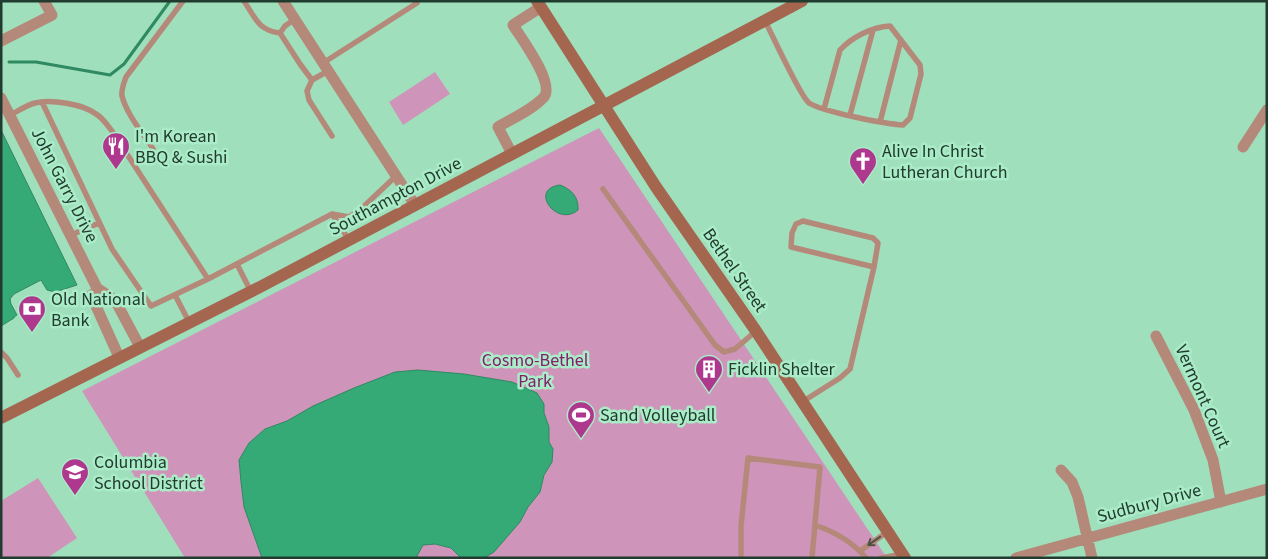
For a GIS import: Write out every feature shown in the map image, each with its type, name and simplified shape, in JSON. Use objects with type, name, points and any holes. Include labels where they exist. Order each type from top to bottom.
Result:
[{"type":"street","points":[[1,41],[52,15],[44,1]]},
{"type":"street","points":[[283,1],[414,206]]},
{"type":"street","name":"Southampton Drive","points":[[1,418],[250,292],[802,1]]},
{"type":"street","points":[[512,154],[498,127],[536,104],[545,95],[546,88],[542,72],[513,24],[539,4]]},
{"type":"street","name":"Bethel Street","points":[[539,4],[656,187],[756,331],[904,556]]},
{"type":"street","name":"John Garry Drive","points":[[1,98],[97,288],[96,306],[119,357]]},
{"type":"street","points":[[1243,147],[1267,110]]},
{"type":"street","name":"John Garry Drive","points":[[97,288],[115,300],[140,347]]},
{"type":"street","name":"Vermont Court","points":[[1156,336],[1194,410],[1213,460],[1221,502]]},
{"type":"street","points":[[1061,470],[1072,482],[1078,496],[1092,558]]},
{"type":"street","name":"Sudbury Drive","points":[[1016,558],[1037,554],[1088,537],[1267,489]]},
{"type":"lane","points":[[153,149],[131,114],[122,96],[122,88],[126,77],[183,1]]},
{"type":"lane","points":[[244,1],[264,29],[269,32],[280,33]]},
{"type":"lane","points":[[332,136],[309,100],[308,91],[312,80],[326,67],[417,3]]},
{"type":"lane","points":[[280,33],[285,26],[295,19]]},
{"type":"lane","points":[[765,21],[808,102],[824,109],[880,122],[904,125],[910,118],[921,74],[920,65],[890,26],[879,27],[847,43],[840,50],[824,109]]},
{"type":"lane","points":[[850,115],[873,30]]},
{"type":"lane","points":[[280,33],[312,80]]},
{"type":"lane","points":[[880,122],[901,40]]},
{"type":"lane","points":[[42,102],[112,248],[151,306],[208,279],[332,214],[349,217],[361,209],[396,176]]},
{"type":"lane","points":[[10,115],[34,103],[59,102],[84,108],[104,120],[208,279]]},
{"type":"lane","points":[[603,189],[715,344],[724,352],[734,349],[756,331]]},
{"type":"lane","points":[[332,214],[349,240]]},
{"type":"lane","points":[[802,402],[840,378],[850,369],[874,267],[878,243],[873,238],[803,221],[796,224],[792,233],[791,247],[874,267]]},
{"type":"lane","points":[[71,235],[99,223]]},
{"type":"lane","points":[[237,264],[250,292]]},
{"type":"lane","points":[[83,297],[97,288]]},
{"type":"lane","points":[[175,295],[190,322]]},
{"type":"lane","points":[[1,352],[18,375]]},
{"type":"lane","points":[[741,558],[741,526],[748,458],[820,467],[812,558]]},
{"type":"lane","points":[[815,525],[835,532],[860,551],[866,558]]},
{"type":"lane","points":[[860,551],[888,531]]},
{"type":"lane","points":[[881,558],[904,556]]},
{"type":"green space","points":[[435,72],[450,94],[403,125],[389,102]]},
{"type":"green space","name":"Cosmo-Bethel Park","points":[[599,128],[887,558],[185,558],[82,391]]},
{"type":"green space","points":[[38,478],[77,538],[47,558],[1,558],[1,501]]},
{"type":"shaded area","points":[[1,130],[77,285],[55,292],[47,290],[41,280],[14,294],[10,299],[17,315],[1,326]]},
{"type":"shaded area","points":[[560,185],[571,191],[576,197],[578,210],[570,214],[562,214],[549,206],[546,193],[551,188]]},
{"type":"shaded area","points":[[418,370],[464,374],[512,382],[537,393],[544,404],[544,413],[549,427],[549,442],[553,449],[552,462],[544,475],[540,492],[528,507],[520,522],[494,552],[484,558],[461,558],[451,548],[435,544],[423,545],[416,558],[262,558],[244,507],[241,482],[239,460],[249,443],[265,429],[287,421],[313,406],[354,388],[395,372]]},
{"type":"waterway","points":[[9,62],[36,62],[110,75],[124,64],[170,1]]},
{"type":"place","name":"I'm Korean BBQ & Sushi","points":[[116,170]]},
{"type":"place","name":"Alive In Christ Lutheran Church","points":[[863,185]]},
{"type":"place","name":"Old National Bank","points":[[32,333]]},
{"type":"place","name":"Ficklin Shelter","points":[[709,393]]},
{"type":"place","name":"Sand Volleyball","points":[[581,439]]},
{"type":"place","name":"Columbia School District","points":[[75,496]]}]
